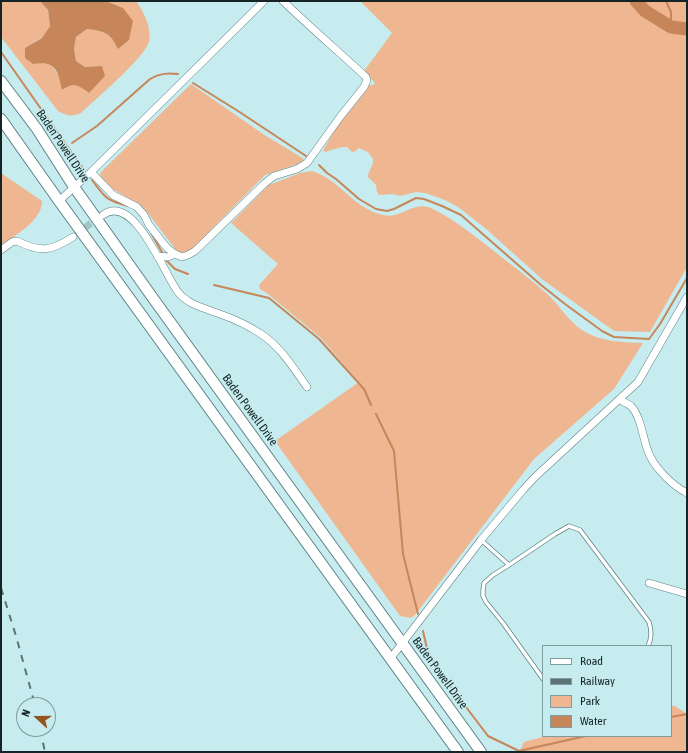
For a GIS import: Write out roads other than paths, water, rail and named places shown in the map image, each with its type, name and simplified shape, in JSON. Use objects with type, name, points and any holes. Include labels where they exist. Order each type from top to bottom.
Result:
[{"type":"main road","name":"Baden Powell Drive","points":[[1,81],[37,129],[74,187],[155,301],[481,752]]},
{"type":"main road","points":[[1,119],[458,752]]},
{"type":"street","points":[[59,201],[91,172],[264,1]]},
{"type":"street","points":[[91,172],[113,195],[137,207],[167,248],[182,257],[195,251],[274,176],[297,169],[307,163],[366,84],[367,80],[366,77],[282,1]]},
{"type":"street","points":[[103,215],[108,211],[117,211],[131,217],[142,230],[163,263],[165,270],[177,291],[186,300],[222,314],[262,335],[272,343],[287,360],[307,387]]},
{"type":"street","points":[[1,250],[12,242],[17,241],[28,247],[40,249],[55,248],[73,237]]},
{"type":"street","points":[[158,256],[168,258],[175,254]]},
{"type":"street","points":[[391,658],[481,540],[523,490],[535,477],[638,382],[644,374],[687,297]]},
{"type":"street","points":[[620,399],[631,407],[638,420],[650,455],[657,466],[670,480],[687,494]]},
{"type":"street","points":[[649,583],[687,594]]},
{"type":"lane","points":[[542,678],[486,602],[483,596],[484,583],[493,575],[569,526],[580,530],[649,622],[652,633],[648,645]]},
{"type":"lane","points":[[481,540],[509,565]]},
{"type":"water","points":[[40,1],[106,1],[123,8],[133,21],[129,40],[118,49],[113,39],[102,32],[87,29],[76,37],[74,49],[76,61],[85,67],[102,66],[105,76],[89,93],[82,88],[73,85],[62,90],[55,68],[47,64],[33,64],[25,58],[25,48],[42,38],[50,26],[48,10]]},
{"type":"waterway","points":[[636,1],[645,11],[671,27],[687,29]]},
{"type":"waterway","points":[[666,1],[671,12],[671,27]]},
{"type":"waterway","points":[[1,52],[84,170]]},
{"type":"waterway","points":[[72,143],[97,126],[150,79],[164,74],[178,74]]},
{"type":"waterway","points":[[193,83],[306,156]]},
{"type":"waterway","points":[[319,165],[359,199],[376,209],[387,211],[416,198],[424,199],[461,215],[541,285],[602,331],[614,337],[649,339],[660,324],[687,278]]},
{"type":"waterway","points":[[92,180],[107,198],[128,206]]},
{"type":"waterway","points":[[150,231],[163,254]]},
{"type":"waterway","points":[[167,261],[175,269],[188,274]]},
{"type":"waterway","points":[[214,285],[269,298],[319,339],[364,389],[371,405]]},
{"type":"waterway","points":[[376,414],[394,451],[403,554],[418,614]]},
{"type":"waterway","points":[[423,631],[428,653],[444,678],[488,736],[519,751],[582,737]]},
{"type":"waterway","points":[[672,717],[687,714]]},
{"type":"tunnel","points":[[77,234],[99,217]]},
{"type":"railway","points":[[1,588],[33,697]]},
{"type":"railway","points":[[42,737],[45,752]]}]
